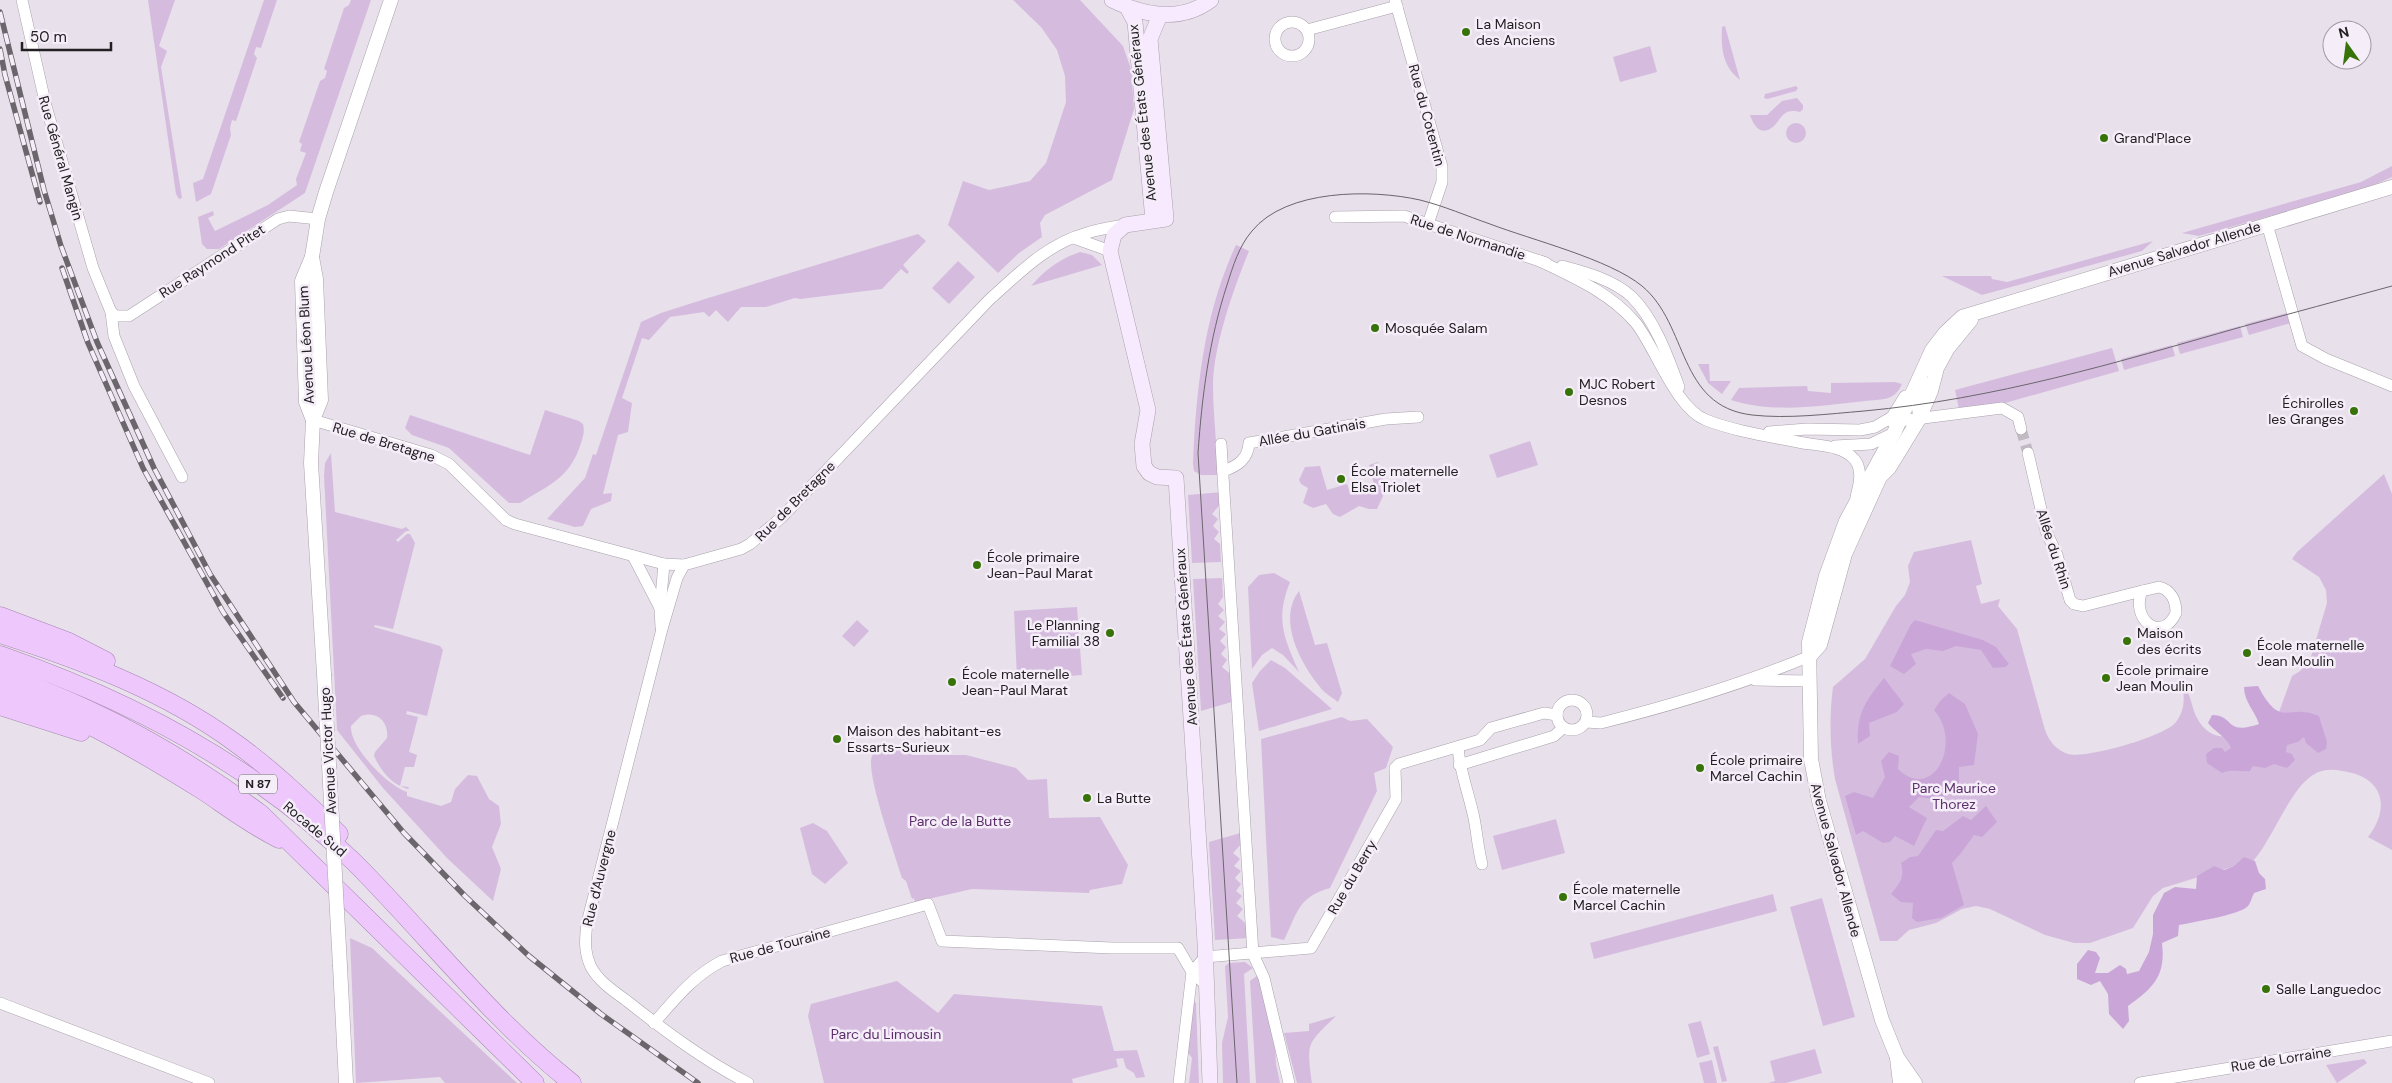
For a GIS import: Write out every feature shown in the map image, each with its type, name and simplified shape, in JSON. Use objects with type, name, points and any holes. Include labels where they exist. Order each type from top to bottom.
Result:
[{"type":"highway","points":[[0,616],[51,635],[101,658],[149,686],[234,742],[292,788],[384,882],[435,950]]},
{"type":"highway","points":[[0,634],[79,661],[174,704]]},
{"type":"highway","name":"Rocade Sud","points":[[0,656],[43,670],[126,706],[191,740],[282,800],[366,874],[435,950],[506,1023],[572,1083]]},
{"type":"highway","name":"Rocade Sud","points":[[0,672],[87,708],[134,731],[180,757],[261,814],[443,995],[535,1083]]},
{"type":"highway","points":[[0,689],[89,725],[206,793],[250,825],[295,847]]},
{"type":"highway","points":[[0,706],[127,747]]},
{"type":"main road","points":[[1112,0],[1142,13],[1160,15],[1192,10],[1210,0]]},
{"type":"main road","name":"Avenue des États Généraux","points":[[1126,7],[1135,22],[1160,220]]},
{"type":"main road","name":"Avenue des États Généraux","points":[[1160,15],[1150,39],[1160,220]]},
{"type":"main road","name":"Rue de Bretagne","points":[[1125,225],[1160,220]]},
{"type":"main road","points":[[1110,251],[1114,235],[1125,225]]},
{"type":"main road","name":"Avenue des États Généraux","points":[[1110,251],[1148,410],[1142,444],[1144,466],[1149,473],[1158,477],[1176,478],[1207,986],[1210,1083]]},
{"type":"street","name":"Rue Général Mangin","points":[[22,0],[46,106],[93,268],[111,312],[114,336],[134,386],[182,477]]},
{"type":"street","name":"Avenue Léon Blum","points":[[313,420],[322,400],[316,279],[312,258],[318,219],[391,0]]},
{"type":"street","name":"Rue du Cotentin","points":[[1307,30],[1396,3],[1442,167],[1442,182],[1428,224]]},
{"type":"street","name":"Avenue Salvador Allende","points":[[1915,1083],[1897,1057],[1882,1020],[1865,968],[1819,801],[1811,759],[1810,630],[1826,576],[1846,520],[1882,456],[1893,426],[1932,350],[1945,333],[1962,317],[2267,224],[2374,195],[2392,187]]},
{"type":"street","name":"Rue Raymond Pitet","points":[[111,312],[116,316],[129,316],[278,219],[289,216],[318,219]]},
{"type":"street","name":"Rue de Normandie","points":[[1335,217],[1404,216],[1540,261],[1582,271],[1613,284],[1632,297],[1649,320],[1665,351],[1683,400],[1703,419],[1734,429],[1838,450],[1856,461],[1860,479],[1854,506]]},
{"type":"street","points":[[2267,224],[2302,346],[2326,359],[2392,386]]},
{"type":"street","name":"Rue de Bretagne","points":[[313,420],[431,455],[449,464],[506,520],[515,524],[664,564],[684,565],[750,544],[782,517],[989,300],[1024,267],[1056,246],[1085,233],[1125,225]]},
{"type":"street","points":[[1074,238],[1110,251]]},
{"type":"street","name":"Avenue Salvador Allende","points":[[1880,477],[1889,468],[1919,419],[1928,399],[1937,368],[1948,348],[1977,312]]},
{"type":"street","points":[[1919,419],[1917,405],[1922,372]]},
{"type":"street","points":[[1928,399],[1935,410],[1943,416]]},
{"type":"street","points":[[1860,430],[1893,426],[1919,419],[2002,408],[2018,417],[2021,429]]},
{"type":"street","name":"Allée du Gatinais","points":[[1223,471],[1241,463],[1246,457],[1249,443],[1386,419],[1418,417]]},
{"type":"street","name":"Avenue Victor Hugo","points":[[313,420],[311,469],[346,1083]]},
{"type":"street","name":"Rue de Normandie","points":[[1823,446],[1848,446],[1877,442],[1893,426]]},
{"type":"street","name":"Rue de Normandie","points":[[1760,433],[1807,429],[1860,430]]},
{"type":"street","points":[[1860,430],[1873,437],[1877,442]]},
{"type":"street","name":"Avenue Salvador Allende","points":[[1810,656],[1820,645],[1845,554],[1880,477],[1882,456],[1881,448],[1877,442]]},
{"type":"street","points":[[1221,444],[1253,954],[1264,978],[1289,1083]]},
{"type":"street","name":"Allée du Rhin","points":[[2028,453],[2046,531],[2057,555],[2070,600],[2074,604],[2083,606],[2142,591]]},
{"type":"street","name":"Rue d'Auvergne","points":[[633,556],[660,608]]},
{"type":"street","name":"Rue d'Auvergne","points":[[662,629],[660,608],[664,564]]},
{"type":"street","name":"Rue d'Auvergne","points":[[684,565],[677,578],[662,629],[587,923],[586,955],[592,969],[604,983],[654,1023],[729,1073],[748,1083]]},
{"type":"street","points":[[1586,722],[1585,708],[1578,702],[1564,703],[1557,715],[1563,728],[1576,730],[1586,722],[1601,723],[1618,719],[1751,680],[1810,656]]},
{"type":"street","points":[[1751,680],[1809,681]]},
{"type":"street","name":"Rue du Berry","points":[[1205,958],[1311,948],[1393,805],[1396,790],[1394,768],[1399,764],[1480,740],[1491,728],[1544,713],[1557,715]]},
{"type":"street","points":[[1459,765],[1554,736],[1563,728]]},
{"type":"street","points":[[1458,748],[1459,765],[1474,818],[1477,845],[1482,864]]},
{"type":"street","name":"Rue de Touraine","points":[[654,1023],[690,982],[708,968],[722,961],[928,904],[942,941],[1112,948],[1178,948],[1192,972]]},
{"type":"street","points":[[1179,1083],[1192,972],[1205,958]]},
{"type":"street","points":[[1192,972],[1207,986]]},
{"type":"street","points":[[0,1003],[210,1083]]},
{"type":"street","name":"Rue de Lorraine","points":[[2140,1083],[2392,1041]]},
{"type":"street","name":"Avenue Salvador Allende","points":[[1897,1057],[1900,1081]]},
{"type":"green space","points":[[148,0],[175,0],[159,46],[167,51],[161,67],[182,198],[179,199],[176,194]]},
{"type":"green space","points":[[264,0],[277,0],[261,48],[256,47],[254,54],[257,58],[236,121],[232,120],[231,135],[211,194],[196,202],[193,183],[203,179]]},
{"type":"green space","points":[[351,0],[371,0],[305,193],[219,249],[207,249],[202,244],[198,217],[213,211],[214,215],[208,218],[215,231],[268,205],[297,185],[296,179],[306,153],[300,151],[302,144],[299,142],[320,81],[325,78],[327,71],[324,69],[344,8],[349,5]]},
{"type":"green space","points":[[1013,0],[1080,0],[1123,46],[1131,69],[1134,109],[1112,180],[1045,215],[1040,223],[1042,237],[1019,253],[998,273],[948,225],[963,181],[989,190],[1030,181],[1046,163],[1066,102],[1065,76],[1057,50],[1041,27]]},
{"type":"green space","points":[[1725,26],[1740,80],[1729,69],[1724,56],[1722,27]]},
{"type":"green space","points":[[1650,46],[1657,72],[1620,82],[1613,57]]},
{"type":"green space","points":[[1796,86],[1798,88],[1796,91],[1767,99],[1764,98],[1765,94]]},
{"type":"green space","points":[[1797,98],[1803,105],[1803,109],[1800,112],[1785,113],[1770,129],[1760,130],[1753,122],[1750,115],[1767,115],[1782,101]]},
{"type":"green space","points":[[1792,123],[1800,123],[1806,129],[1806,137],[1800,143],[1792,143],[1786,137],[1786,129]]},
{"type":"green space","points":[[2392,166],[2392,177],[2365,189],[2199,236],[2182,233],[2361,182]]},
{"type":"green space","points":[[918,234],[926,241],[903,265],[909,272],[907,274],[901,269],[882,289],[800,299],[795,298],[766,307],[741,307],[728,322],[716,310],[709,317],[704,312],[670,317],[649,340],[642,338],[622,398],[632,403],[628,432],[618,435],[603,494],[612,493],[611,501],[591,509],[583,526],[575,527],[547,519],[585,478],[593,454],[596,455],[641,322],[661,313],[705,299]]},
{"type":"green space","points":[[2153,241],[2142,251],[1982,295],[1942,276],[1991,276],[1992,279],[2007,282]]},
{"type":"green space","points":[[1236,245],[1249,251],[1226,316],[1214,368],[1213,395],[1218,475],[1201,475],[1194,471],[1193,464],[1199,380],[1216,297]]},
{"type":"green space","points":[[1080,252],[1092,255],[1102,265],[1031,286],[1053,266],[1065,258]]},
{"type":"green space","points":[[958,261],[975,277],[949,304],[932,288]]},
{"type":"green space","points":[[2287,313],[2291,323],[2249,335],[2245,324]]},
{"type":"green space","points":[[2240,326],[2243,337],[2180,354],[2177,343]]},
{"type":"green space","points":[[2172,345],[2175,356],[2124,370],[2121,359]]},
{"type":"green space","points":[[2112,348],[2119,371],[2005,403],[1959,409],[1955,390]]},
{"type":"green space","points":[[1698,364],[1709,364],[1710,381],[1731,381],[1722,394],[1708,383]]},
{"type":"green space","points":[[1895,382],[1902,384],[1897,392],[1881,400],[1785,408],[1766,407],[1731,400],[1739,388],[1807,386],[1808,391],[1831,393],[1831,383]]},
{"type":"green space","points":[[545,410],[579,421],[583,424],[583,437],[575,457],[563,474],[556,481],[520,503],[509,503],[449,448],[412,435],[405,428],[410,415],[530,455]]},
{"type":"green space","points":[[1530,441],[1538,465],[1497,478],[1489,455]]},
{"type":"green space","points":[[331,453],[335,512],[402,529],[406,527],[410,531],[406,531],[396,540],[398,542],[407,534],[410,534],[415,543],[393,629],[375,625],[374,627],[440,646],[443,650],[427,716],[407,711],[406,714],[418,717],[409,752],[417,755],[414,767],[405,767],[400,786],[388,777],[374,756],[375,752],[387,738],[384,722],[377,716],[361,716],[351,726],[352,735],[371,765],[390,782],[407,792],[407,796],[441,806],[451,802],[455,789],[468,775],[477,776],[489,799],[499,806],[501,824],[492,847],[501,869],[493,901],[447,858],[383,788],[337,730],[324,476],[325,463]]},
{"type":"green space","points":[[1378,462],[1385,485],[1380,487],[1383,496],[1377,509],[1359,506],[1340,517],[1333,514],[1326,504],[1313,508],[1303,503],[1308,488],[1301,484],[1299,480],[1305,467],[1320,466],[1327,490],[1347,484],[1351,495],[1375,488],[1369,465]]},
{"type":"green space","name":"Parc Maurice Thorez","points":[[2384,474],[2392,494],[2392,850],[2368,837],[2380,814],[2379,794],[2374,786],[2356,774],[2335,770],[2323,771],[2313,775],[2297,791],[2254,860],[2163,888],[2153,896],[2133,928],[2090,943],[2074,943],[2045,935],[1990,909],[1976,906],[1962,909],[1936,923],[1909,930],[1897,941],[1880,941],[1835,779],[1831,733],[1832,698],[1833,687],[1865,659],[1896,606],[1905,595],[1910,582],[1908,566],[1914,552],[1971,540],[1982,584],[1976,586],[1981,604],[2000,599],[1998,606],[2017,629],[2045,730],[2051,741],[2060,750],[2068,754],[2077,755],[2106,750],[2123,746],[2168,729],[2180,716],[2183,708],[2183,690],[2186,689],[2195,715],[2205,729],[2215,735],[2236,735],[2278,715],[2292,676],[2300,671],[2310,660],[2327,603],[2326,590],[2319,577],[2292,559],[2297,552]]},
{"type":"green space","points":[[1222,492],[1223,501],[1212,514],[1218,519],[1213,526],[1219,532],[1214,539],[1220,544],[1221,562],[1192,563],[1188,495]]},
{"type":"green space","points":[[1274,573],[1290,582],[1283,607],[1283,628],[1289,649],[1299,672],[1283,655],[1272,648],[1262,655],[1252,669],[1248,587],[1259,575]]},
{"type":"green space","points":[[1222,578],[1223,597],[1218,604],[1224,610],[1218,616],[1225,622],[1219,629],[1226,634],[1220,641],[1226,647],[1221,654],[1227,660],[1222,667],[1234,677],[1235,701],[1201,711],[1193,579]]},
{"type":"green space","points":[[1299,591],[1315,645],[1327,643],[1342,693],[1338,702],[1324,691],[1312,677],[1294,640],[1290,614],[1293,602]]},
{"type":"green space","points":[[1077,607],[1082,675],[1017,680],[1014,611]]},
{"type":"green space","points":[[857,620],[869,631],[854,647],[842,636]]},
{"type":"green space","points":[[1271,660],[1285,668],[1332,709],[1259,731],[1252,683]]},
{"type":"green space","points":[[1342,717],[1350,721],[1367,719],[1393,747],[1386,768],[1374,773],[1377,791],[1330,888],[1311,896],[1305,901],[1296,914],[1284,940],[1271,937],[1261,739]]},
{"type":"green space","name":"Parc de la Butte","points":[[892,746],[913,755],[966,755],[1016,768],[1028,780],[1047,779],[1049,818],[1100,817],[1128,865],[1122,884],[1090,890],[1089,893],[972,889],[915,902],[914,898],[912,899],[906,881],[902,878],[873,779],[872,756],[881,748]]},
{"type":"green space","points":[[1556,819],[1565,853],[1502,870],[1493,836]]},
{"type":"green space","points":[[813,823],[827,831],[848,863],[825,884],[812,874],[800,828]]},
{"type":"green space","points":[[1244,832],[1244,841],[1233,853],[1240,859],[1234,866],[1241,871],[1235,878],[1241,884],[1236,891],[1242,896],[1236,903],[1243,909],[1237,916],[1249,926],[1250,938],[1215,940],[1209,842]]},
{"type":"green space","points":[[1773,894],[1777,911],[1594,959],[1590,943]]},
{"type":"green space","points":[[1822,898],[1855,1017],[1823,1026],[1790,907]]},
{"type":"green space","points":[[350,938],[372,948],[517,1083],[445,1083],[440,1077],[356,1083]]},
{"type":"green space","points":[[1245,962],[1253,968],[1244,974],[1250,1083],[1223,1083],[1222,1043],[1228,1017],[1225,966],[1229,963]]},
{"type":"green space","points":[[1258,975],[1275,1044],[1276,1064],[1280,1083],[1256,1083],[1250,981]]},
{"type":"green space","name":"Parc du Limousin","points":[[897,981],[938,1013],[954,994],[1102,1006],[1114,1051],[1137,1050],[1145,1077],[1136,1078],[1134,1073],[1126,1068],[1123,1058],[1116,1059],[1118,1067],[1072,1079],[1073,1083],[824,1083],[808,1016],[811,1004]]},
{"type":"green space","points":[[1193,1001],[1196,1003],[1199,1083],[1189,1083],[1192,1058],[1187,1051]]},
{"type":"green space","points":[[1336,1016],[1319,1033],[1311,1045],[1309,1059],[1312,1083],[1297,1083],[1284,1033],[1309,1031],[1309,1024]]},
{"type":"green space","points":[[1701,1021],[1710,1054],[1697,1058],[1688,1024]]},
{"type":"green space","points":[[1718,1046],[1727,1081],[1722,1082],[1713,1047]]},
{"type":"green space","points":[[1815,1049],[1822,1073],[1786,1083],[1768,1083],[1775,1081],[1770,1061]]},
{"type":"green space","points":[[2364,1059],[2367,1063],[2337,1083],[2326,1065]]},
{"type":"green space","points":[[1712,1060],[1717,1083],[1704,1083],[1699,1063]]},
{"type":"shaded area","points":[[1915,620],[1983,640],[1996,647],[2009,664],[2005,667],[1993,668],[1981,650],[1956,646],[1943,651],[1926,649],[1911,654],[1916,664],[1904,674],[1890,666],[1911,624]]},
{"type":"shaded area","points":[[1884,678],[1904,704],[1897,712],[1869,723],[1870,736],[1858,744],[1859,724],[1864,708],[1872,693]]},
{"type":"shaded area","points":[[2258,686],[2266,700],[2279,712],[2299,712],[2319,716],[2327,742],[2326,749],[2318,753],[2306,743],[2304,737],[2298,742],[2287,745],[2286,752],[2292,754],[2295,760],[2287,768],[2274,764],[2265,768],[2253,766],[2250,771],[2222,773],[2207,763],[2206,754],[2214,748],[2222,748],[2225,752],[2231,748],[2227,741],[2208,723],[2212,715],[2224,718],[2240,728],[2259,724],[2244,692],[2244,687]]},
{"type":"shaded area","points":[[1949,693],[1965,704],[1978,734],[1974,765],[1959,767],[1959,784],[1947,791],[1941,800],[1919,797],[1909,807],[1927,818],[1914,846],[1895,836],[1890,842],[1883,843],[1863,831],[1856,835],[1845,796],[1854,792],[1873,798],[1885,777],[1881,761],[1889,752],[1899,756],[1898,769],[1911,778],[1922,779],[1932,774],[1940,765],[1945,752],[1946,738],[1942,723],[1934,710]]},
{"type":"shaded area","points":[[1986,806],[1997,822],[1982,837],[1974,835],[1952,863],[1964,905],[1941,918],[1917,922],[1912,918],[1913,903],[1901,902],[1891,894],[1901,880],[1901,863],[1910,857],[1918,856],[1936,830],[1943,831],[1963,816],[1971,820]]},
{"type":"shaded area","points":[[2244,857],[2255,861],[2259,873],[2265,879],[2266,889],[2254,893],[2248,906],[2235,913],[2179,925],[2178,936],[2162,943],[2162,964],[2156,980],[2151,987],[2128,1006],[2129,1021],[2123,1029],[2109,1014],[2108,994],[2100,981],[2091,985],[2077,979],[2077,964],[2088,950],[2096,952],[2100,958],[2095,973],[2108,973],[2120,965],[2126,969],[2127,974],[2139,971],[2149,952],[2153,934],[2153,915],[2164,893],[2175,887],[2196,889],[2197,876],[2214,866],[2224,870],[2234,866]]},
{"type":"tunnel","points":[[2021,429],[2028,453]]},
{"type":"tram line","points":[[1237,1083],[1198,453],[1207,368],[1215,326],[1240,250],[1247,237],[1267,217],[1286,207],[1307,200],[1330,196],[1354,194],[1400,196],[1438,205],[1590,259],[1628,276],[1642,286],[1657,302],[1668,321],[1686,362],[1697,381],[1710,397],[1728,408],[1752,415],[1766,416],[1808,416],[1864,411],[1960,398],[2008,389],[2101,366],[2392,286]]},
{"type":"railway","points":[[0,12],[44,190],[61,246],[97,342],[154,468],[210,574],[294,702],[404,833],[465,896],[529,956],[601,1014],[698,1083]]},
{"type":"railway","points":[[0,49],[5,75],[40,202]]},
{"type":"railway","points":[[62,268],[88,343],[143,468],[223,612],[283,698]]},
{"type":"place","name":"La Maison des Anciens","points":[[1466,32]]},
{"type":"place","name":"Grand'Place","points":[[2104,138]]},
{"type":"place","name":"Mosquée Salam","points":[[1375,328]]},
{"type":"place","name":"MJC Robert Desnos","points":[[1569,392]]},
{"type":"place","name":"Échirolles les Granges","points":[[2354,411]]},
{"type":"place","name":"École maternelle Elsa Triolet","points":[[1341,479]]},
{"type":"place","name":"École primaire Jean-Paul Marat","points":[[977,565]]},
{"type":"place","name":"Le Planning Familial 38","points":[[1110,633]]},
{"type":"place","name":"Maison des écrits","points":[[2127,641]]},
{"type":"place","name":"École maternelle Jean Moulin","points":[[2247,653]]},
{"type":"place","name":"École primaire Jean Moulin","points":[[2106,678]]},
{"type":"place","name":"École maternelle Jean-Paul Marat","points":[[952,682]]},
{"type":"place","name":"Maison des habitant-es Essarts-Surieux","points":[[837,739]]},
{"type":"place","name":"École primaire Marcel Cachin","points":[[1700,768]]},
{"type":"place","name":"La Butte","points":[[1087,798]]},
{"type":"place","name":"École maternelle Marcel Cachin","points":[[1563,897]]},
{"type":"place","name":"Salle Languedoc","points":[[2266,989]]}]
